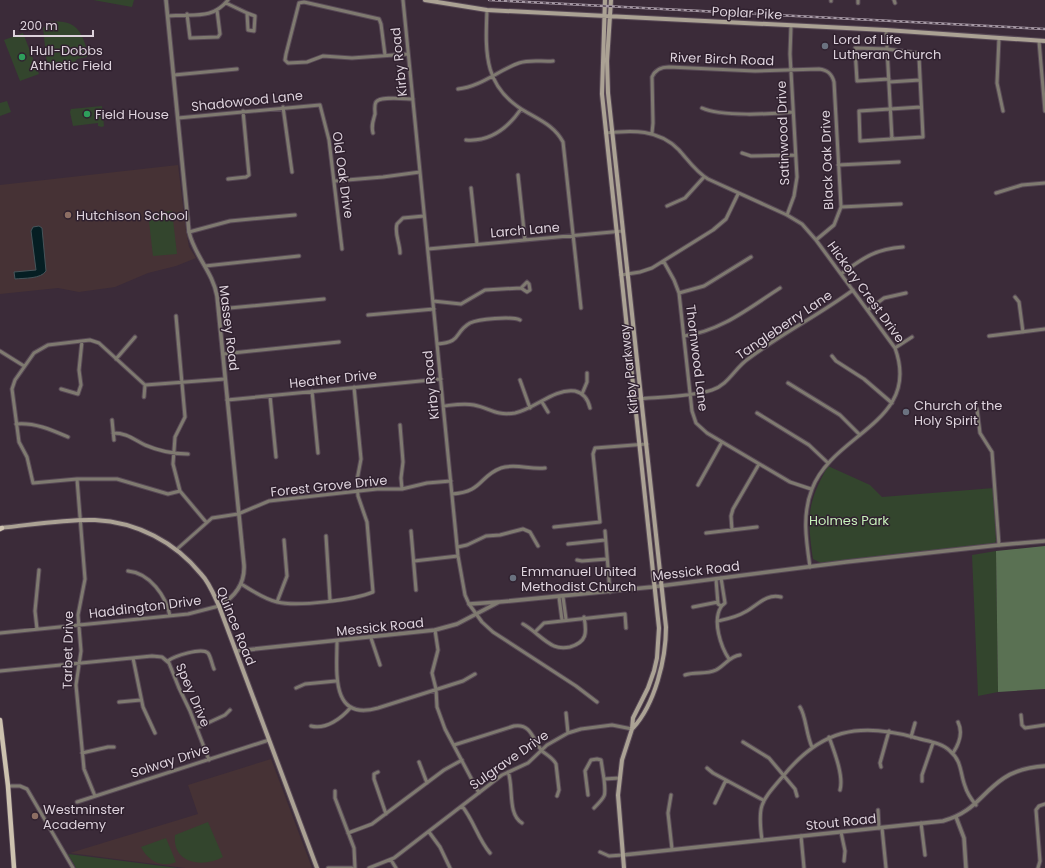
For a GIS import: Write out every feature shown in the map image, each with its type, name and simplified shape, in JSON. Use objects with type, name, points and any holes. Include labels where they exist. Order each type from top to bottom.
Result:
[{"type":"main road","name":"Poplar Pike","points":[[425,0],[487,10],[886,30],[1045,41]]},
{"type":"main road","name":"Kirby Parkway","points":[[605,0],[601,80],[616,232],[636,399],[659,628],[657,658],[648,688],[633,718],[632,728],[622,760],[619,818],[624,868]]},
{"type":"main road","name":"Kirby Parkway","points":[[611,0],[607,80],[666,627],[664,655],[650,699],[640,721],[632,728]]},
{"type":"main road","name":"Quince Road","points":[[0,528],[81,521],[109,522],[136,528],[159,538],[176,550],[202,574],[219,606],[317,868]]},
{"type":"main road","points":[[0,720],[1,748],[8,786],[14,868]]},
{"type":"street","name":"Massey Road","points":[[166,0],[189,232],[195,248],[214,285],[219,309],[244,568],[241,584]]},
{"type":"street","name":"Kirby Road","points":[[403,0],[458,556],[465,595],[476,614],[489,629],[576,686],[597,702]]},
{"type":"street","points":[[168,16],[187,14],[209,15],[227,2],[255,16],[254,31],[248,30],[247,13]]},
{"type":"street","points":[[384,56],[380,20],[300,2],[286,54],[286,62],[307,62],[323,56],[352,58],[384,56],[408,54]]},
{"type":"street","points":[[187,14],[190,38],[218,37],[220,34],[217,10]]},
{"type":"street","points":[[487,10],[487,59],[493,76],[503,94],[521,109],[550,126],[558,133],[563,142],[582,308]]},
{"type":"street","name":"Satinwood Drive","points":[[788,214],[796,187],[791,70],[791,26]]},
{"type":"street","points":[[886,30],[892,139]]},
{"type":"street","points":[[999,38],[997,83],[1003,111]]},
{"type":"street","points":[[1039,41],[1045,111]]},
{"type":"street","points":[[920,80],[857,81],[855,48],[910,51],[918,54],[920,80],[921,107],[922,137],[860,140],[859,111],[921,107]]},
{"type":"street","points":[[458,89],[467,88],[524,62],[554,61]]},
{"type":"street","name":"River Birch Road","points":[[652,133],[652,81],[655,72],[660,68],[669,67],[761,72],[819,69],[828,72]]},
{"type":"street","points":[[174,75],[237,69]]},
{"type":"street","name":"Black Oak Drive","points":[[816,240],[834,225],[841,207],[834,82],[828,72]]},
{"type":"street","points":[[373,133],[372,124],[375,104],[378,100],[385,98],[398,100],[413,99]]},
{"type":"street","name":"Shadowood Lane","points":[[178,118],[319,104]]},
{"type":"street","name":"Old Oak Drive","points":[[319,104],[324,114],[329,140],[342,249]]},
{"type":"street","points":[[283,107],[292,172]]},
{"type":"street","points":[[702,108],[714,111],[750,114],[793,112]]},
{"type":"street","points":[[466,140],[480,139],[502,131],[510,124],[521,109]]},
{"type":"street","points":[[228,179],[246,177],[249,175],[243,111]]},
{"type":"street","name":"Hickory Crest Drive","points":[[606,133],[634,130],[652,133],[674,145],[704,177],[738,194],[788,214],[802,224],[816,240],[895,348],[900,364],[900,377],[898,391],[892,404],[880,419],[843,447],[827,462],[811,489],[805,523],[810,567]]},
{"type":"street","points":[[742,153],[751,156],[795,155]]},
{"type":"street","points":[[838,165],[899,162]]},
{"type":"street","points":[[335,181],[420,172]]},
{"type":"street","points":[[518,175],[525,240]]},
{"type":"street","points":[[668,206],[685,198],[704,177]]},
{"type":"street","points":[[996,193],[1022,185],[1045,183]]},
{"type":"street","points":[[471,188],[477,244]]},
{"type":"street","points":[[621,274],[648,270],[664,262],[721,224],[730,213],[738,194]]},
{"type":"street","points":[[841,207],[901,204]]},
{"type":"street","points":[[189,232],[230,221],[295,215]]},
{"type":"street","points":[[400,253],[400,242],[396,232],[397,224],[403,218],[424,216]]},
{"type":"street","name":"Larch Lane","points":[[428,249],[624,231]]},
{"type":"street","points":[[841,274],[875,252],[903,247]]},
{"type":"street","points":[[205,266],[299,256]]},
{"type":"street","points":[[679,293],[704,286],[752,257]]},
{"type":"street","name":"Thornwood Lane","points":[[664,262],[679,293],[692,414],[696,423],[703,430],[722,442],[790,482],[811,489]]},
{"type":"street","points":[[433,301],[461,304],[485,290],[521,288]]},
{"type":"street","points":[[684,336],[702,334],[716,328],[780,288]]},
{"type":"street","name":"Tangleberry Lane","points":[[636,399],[708,391],[720,386],[746,360],[828,308],[853,290]]},
{"type":"street","points":[[868,310],[884,298],[906,294]]},
{"type":"street","points":[[1015,297],[1019,302],[1023,332]]},
{"type":"street","points":[[219,309],[324,299]]},
{"type":"street","points":[[368,315],[434,309]]},
{"type":"street","points":[[176,316],[185,417],[175,437],[174,476],[180,491],[206,522]]},
{"type":"street","points":[[437,344],[452,342],[466,327],[474,322],[511,318],[520,320]]},
{"type":"street","points":[[989,336],[1045,329]]},
{"type":"street","points":[[116,359],[135,337]]},
{"type":"street","points":[[895,348],[912,337]]},
{"type":"street","points":[[180,491],[168,494],[117,480],[77,479],[33,484],[27,457],[19,442],[12,389],[15,380],[34,353],[48,345],[90,340],[99,343],[145,386],[225,379]]},
{"type":"street","points":[[61,389],[78,394],[81,385],[79,370],[82,342]]},
{"type":"street","points":[[223,354],[339,342]]},
{"type":"street","points":[[0,351],[24,366]]},
{"type":"street","points":[[832,356],[836,362],[864,379],[892,404]]},
{"type":"street","points":[[582,394],[588,382],[587,373]]},
{"type":"street","name":"Heather Drive","points":[[227,400],[441,379]]},
{"type":"street","points":[[520,380],[530,408]]},
{"type":"street","points":[[788,383],[840,414],[860,435]]},
{"type":"street","points":[[144,397],[145,386]]},
{"type":"street","points":[[219,606],[233,596],[241,584],[263,597],[277,602],[294,604],[351,598],[373,592],[367,522],[359,503],[357,491],[357,477],[361,459],[354,387]]},
{"type":"street","points":[[443,406],[473,405],[492,412],[504,414],[530,408],[563,392],[574,391],[582,394],[588,400],[590,408]]},
{"type":"street","points":[[312,392],[318,453]]},
{"type":"street","points":[[270,396],[276,457]]},
{"type":"street","points":[[542,402],[548,412]]},
{"type":"street","points":[[977,409],[980,433],[992,452],[999,545]]},
{"type":"street","points":[[757,413],[809,445],[827,462]]},
{"type":"street","points":[[112,420],[114,440]]},
{"type":"street","points":[[16,424],[23,423],[48,429],[68,437]]},
{"type":"street","points":[[400,425],[403,462],[401,478],[402,489]]},
{"type":"street","points":[[113,433],[123,433],[145,445],[174,454],[188,454]]},
{"type":"street","points":[[698,485],[722,442]]},
{"type":"street","points":[[554,526],[600,522],[594,449],[601,447],[647,444]]},
{"type":"street","points":[[732,530],[731,516],[733,509],[759,464]]},
{"type":"street","points":[[452,494],[474,489],[491,474],[503,467],[512,466],[545,468]]},
{"type":"street","name":"Tarbet Drive","points":[[77,479],[86,579],[79,608],[78,625],[81,649],[76,685],[84,771],[95,796]]},
{"type":"street","name":"Forest Grove Drive","points":[[176,550],[212,518],[238,514],[269,501],[357,491],[402,489],[427,483],[451,481]]},
{"type":"street","points":[[706,533],[757,527]]},
{"type":"street","points":[[458,547],[489,535],[500,535],[523,529],[530,532],[538,546]]},
{"type":"street","points":[[411,531],[416,590]]},
{"type":"street","points":[[605,531],[610,592]]},
{"type":"street","points":[[326,536],[330,600]]},
{"type":"street","points":[[277,602],[287,576],[284,540]]},
{"type":"street","points":[[568,544],[605,540]]},
{"type":"street","name":"Messick Road","points":[[236,651],[370,638],[434,630],[457,624],[499,602],[655,587],[810,567],[1045,541]]},
{"type":"street","points":[[414,562],[458,556]]},
{"type":"street","points":[[577,560],[607,559]]},
{"type":"street","points":[[37,629],[35,611],[39,570]]},
{"type":"street","points":[[128,571],[139,574],[160,592],[166,601],[170,616]]},
{"type":"street","points":[[721,578],[725,601],[724,605],[721,606],[718,621],[719,639],[729,659]]},
{"type":"street","points":[[716,579],[718,602],[721,606]]},
{"type":"street","points":[[718,621],[746,612],[753,605],[764,599],[776,596],[781,597]]},
{"type":"street","points":[[561,597],[566,619]]},
{"type":"street","points":[[561,597],[562,620]]},
{"type":"street","points":[[469,604],[499,602]]},
{"type":"street","points":[[693,607],[718,602]]},
{"type":"street","name":"Haddington Drive","points":[[0,633],[170,616],[198,612],[219,606]]},
{"type":"street","points":[[536,631],[544,623],[566,619],[625,614],[626,628]]},
{"type":"street","points":[[523,624],[536,631],[548,642],[558,648],[567,648],[578,644],[585,637],[586,627],[584,617]]},
{"type":"street","points":[[434,630],[438,650],[432,673],[439,713],[443,726],[479,793]]},
{"type":"street","points":[[370,638],[380,665]]},
{"type":"street","points":[[337,641],[336,681],[340,695],[351,707],[360,710],[370,710],[466,680],[474,674]]},
{"type":"street","points":[[0,671],[156,656],[168,661],[178,654],[205,652],[209,654],[214,669]]},
{"type":"street","points":[[685,674],[706,673],[715,670],[729,659],[740,656]]},
{"type":"street","points":[[134,658],[144,711],[155,733]]},
{"type":"street","name":"Spey Drive","points":[[168,661],[197,728],[208,760]]},
{"type":"street","points":[[296,688],[303,684],[336,681]]},
{"type":"street","points":[[119,702],[141,700]]},
{"type":"street","points":[[311,726],[318,727],[337,720],[345,715],[351,707]]},
{"type":"street","points":[[800,707],[812,747]]},
{"type":"street","points":[[197,728],[225,715],[230,710]]},
{"type":"street","points":[[566,713],[568,733]]},
{"type":"street","points":[[1021,715],[1022,725],[1025,728],[1045,725]]},
{"type":"street","points":[[953,753],[957,747],[961,732],[958,722]]},
{"type":"street","points":[[911,737],[915,724]]},
{"type":"street","points":[[454,745],[520,725],[529,730],[542,750],[556,764],[559,790],[557,796]]},
{"type":"street","name":"Sulgrave Drive","points":[[370,868],[391,860],[508,772],[528,763],[542,750],[568,733],[610,725],[632,728]]},
{"type":"street","points":[[762,840],[759,815],[763,800],[799,757],[829,737],[861,729],[889,731],[944,746],[953,753],[960,765],[967,791],[976,805]]},
{"type":"street","points":[[881,767],[880,763],[889,731]]},
{"type":"street","points":[[829,737],[837,762],[841,784],[840,790]]},
{"type":"street","name":"Solway Drive","points":[[77,802],[269,740]]},
{"type":"street","points":[[743,742],[764,754],[795,789],[797,796]]},
{"type":"street","points":[[922,781],[922,775],[933,743]]},
{"type":"street","points":[[82,753],[108,747],[114,748]]},
{"type":"street","points":[[348,833],[368,826],[447,768],[462,760]]},
{"type":"street","points":[[588,795],[586,771],[591,760],[601,760],[607,792],[605,797],[594,808]]},
{"type":"street","points":[[419,762],[427,783]]},
{"type":"street","name":"Stout Road","points":[[623,855],[943,821],[956,817],[976,805],[995,785],[1008,775],[1026,769],[1045,766]]},
{"type":"street","points":[[708,768],[726,780],[763,800]]},
{"type":"street","points":[[378,772],[374,774],[373,778],[386,814]]},
{"type":"street","points":[[508,772],[512,784],[514,813],[518,820],[522,823]]},
{"type":"street","points":[[604,779],[620,778]]},
{"type":"street","points":[[715,803],[726,780]]},
{"type":"street","points":[[8,786],[20,786],[27,789],[73,868]]},
{"type":"street","points":[[328,868],[354,868],[354,850],[335,798],[335,791]]},
{"type":"street","points":[[671,795],[668,813],[672,849]]},
{"type":"street","points":[[1038,868],[1040,861],[1036,812],[1037,808],[1045,804]]},
{"type":"street","points":[[462,806],[471,818],[481,841],[490,853]]},
{"type":"street","points":[[878,810],[886,868]]},
{"type":"street","points":[[956,817],[964,838],[966,868]]},
{"type":"street","points":[[922,823],[925,855]]},
{"type":"street","points":[[429,832],[440,847],[450,868]]},
{"type":"street","points":[[841,832],[845,851],[844,861]]},
{"type":"street","points":[[801,836],[804,868]]},
{"type":"street","points":[[600,852],[609,856],[623,855]]},
{"type":"street","points":[[391,860],[396,868]]},
{"type":"shaded area","points":[[178,165],[189,247],[196,258],[176,266],[148,273],[115,287],[79,292],[58,288],[0,294],[0,185]]},
{"type":"shaded area","points":[[39,226],[42,228],[46,271],[44,274],[36,277],[15,279],[14,272],[36,270],[31,231],[33,227]]},
{"type":"shaded area","points":[[271,759],[312,868],[185,868],[70,853],[198,814],[188,785]]},
{"type":"green space","points":[[93,0],[134,0],[132,7]]},
{"type":"green space","points":[[49,22],[61,22],[71,24],[75,27],[82,35],[87,51],[87,57],[77,59],[75,62],[50,68],[47,65],[43,28]]},
{"type":"green space","name":"Hull-Dobbs Athletic Field","points":[[23,33],[39,74],[20,81],[4,40]]},
{"type":"green space","points":[[7,101],[11,112],[0,116],[0,103]]},
{"type":"green space","name":"Field House","points":[[102,106],[104,126],[98,126],[98,123],[73,126],[70,112],[71,109]]},
{"type":"green space","points":[[172,211],[177,254],[153,256],[148,213]]},
{"type":"green space","name":"Holmes Park","points":[[828,466],[870,485],[882,497],[994,488],[996,541],[994,544],[821,563],[813,559],[810,532],[810,511],[816,490]]},
{"type":"green space","points":[[1045,546],[1045,689],[998,692],[996,551]]},
{"type":"green space","points":[[996,551],[998,692],[978,696],[972,555]]},
{"type":"green space","points":[[208,822],[223,857],[198,863],[184,858],[178,852],[175,845],[175,835]]},
{"type":"green space","points":[[166,838],[176,862],[170,864],[160,864],[147,856],[141,847]]},
{"type":"green space","points":[[68,854],[178,868],[76,868]]},
{"type":"railway","points":[[489,0],[1045,29]]},
{"type":"place","name":"Lord of Life Lutheran Church","points":[[825,46]]},
{"type":"place","name":"Hull-Dobbs Athletic Field","points":[[22,57]]},
{"type":"place","name":"Field House","points":[[87,114]]},
{"type":"place","name":"Hutchison School","points":[[68,215]]},
{"type":"place","name":"Church of the Holy Spirit","points":[[906,412]]},
{"type":"place","name":"Emmanuel United Methodist Church","points":[[513,578]]},
{"type":"place","name":"Westminster Academy","points":[[35,816]]}]
